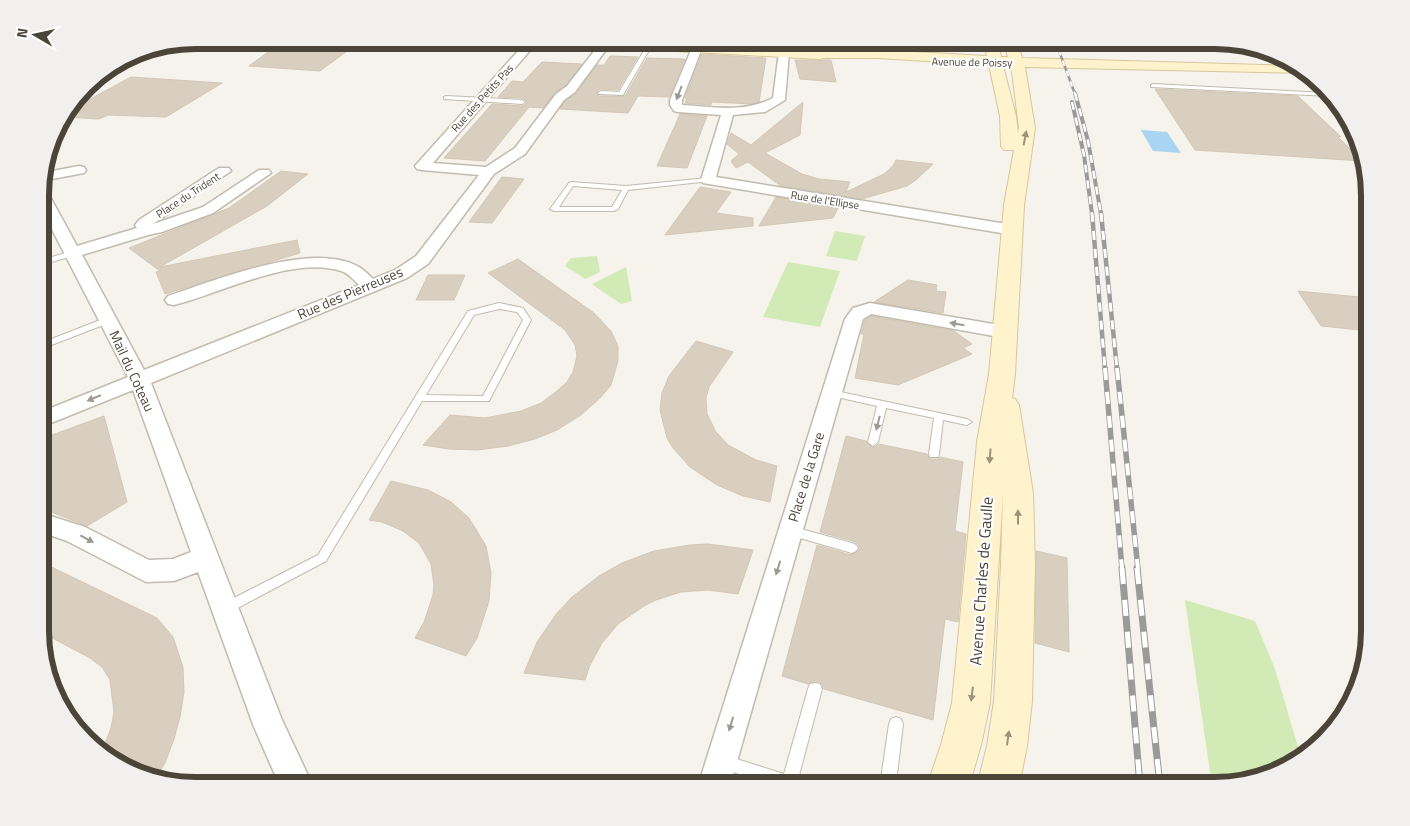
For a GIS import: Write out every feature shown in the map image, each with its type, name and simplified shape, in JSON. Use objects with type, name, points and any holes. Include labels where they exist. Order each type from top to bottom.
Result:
[{"type":"main road","name":"Avenue de Poissy","points":[[761,49],[802,54],[958,63],[982,68],[1007,64]]},
{"type":"main road","points":[[974,58],[987,49]]},
{"type":"main road","name":"Avenue Charles de Gaulle","points":[[998,49],[1007,64],[1032,93],[1025,103],[1026,135],[1014,205]]},
{"type":"main road","name":"Avenue Charles de Gaulle","points":[[951,777],[962,745],[971,703],[991,442],[1002,374],[1014,205],[1008,116],[1007,64],[1009,49]]},
{"type":"main road","name":"Avenue de Poissy","points":[[802,54],[874,54],[974,58],[1007,64]]},
{"type":"main road","points":[[1007,64],[1291,70]]},
{"type":"main road","name":"Avenue Charles de Gaulle","points":[[1000,777],[1007,746],[1013,701],[1018,565],[1018,493],[1002,374]]},
{"type":"street","name":"Rue des Petits Pas","points":[[489,171],[422,166],[526,49]]},
{"type":"street","name":"Rue des Pierreuses","points":[[49,417],[401,274],[422,260],[489,171],[520,151],[560,97],[571,89],[601,49]]},
{"type":"street","points":[[697,49],[676,105],[678,108],[728,112],[761,110],[779,100],[784,52]]},
{"type":"street","points":[[708,180],[728,112]]},
{"type":"street","points":[[50,175],[79,170]]},
{"type":"street","name":"Place du Trident","points":[[224,171],[145,223],[143,225],[146,230],[156,229],[208,210],[264,173]]},
{"type":"street","name":"Rue de l'Ellipse","points":[[708,180],[1013,230]]},
{"type":"street","name":"Mail du Coteau","points":[[49,208],[139,379],[269,727],[293,777]]},
{"type":"street","points":[[73,253],[146,230]]},
{"type":"street","points":[[174,300],[262,272],[312,264],[332,263],[348,268],[371,286]]},
{"type":"street","name":"Place de la Gare","points":[[716,777],[854,319],[859,312],[870,308],[1005,332]]},
{"type":"street","points":[[49,525],[76,534],[146,571],[174,570],[205,558]]},
{"type":"lane","points":[[601,93],[621,94],[648,49]]},
{"type":"lane","points":[[1153,86],[1322,95]]},
{"type":"lane","points":[[446,98],[522,102]]},
{"type":"lane","points":[[626,188],[614,209],[554,209],[571,184],[626,188],[708,180]]},
{"type":"lane","points":[[49,260],[73,253]]},
{"type":"lane","points":[[225,609],[322,558],[471,313],[499,306],[520,310],[527,320],[486,399],[420,398]]},
{"type":"lane","points":[[49,343],[108,320]]},
{"type":"lane","points":[[831,393],[967,422]]},
{"type":"lane","points":[[873,442],[882,404]]},
{"type":"lane","points":[[934,454],[939,416]]},
{"type":"lane","points":[[790,531],[852,548]]},
{"type":"lane","points":[[794,777],[815,689]]},
{"type":"lane","points":[[889,777],[896,724]]},
{"type":"lane","points":[[720,761],[768,777]]},
{"type":"green space","points":[[835,231],[865,236],[857,261],[826,256]]},
{"type":"green space","points":[[597,256],[600,272],[585,279],[565,266],[571,258]]},
{"type":"green space","points":[[788,262],[840,271],[820,327],[763,317]]},
{"type":"green space","points":[[626,267],[632,301],[621,304],[592,284]]},
{"type":"green space","points":[[1185,600],[1255,621],[1275,669],[1299,750],[1271,766],[1253,772],[1235,776],[1211,777]]},
{"type":"water","points":[[1141,130],[1167,132],[1181,153],[1153,151]]},
{"type":"building","points":[[272,49],[350,49],[320,71],[249,66]]},
{"type":"building","points":[[702,54],[766,58],[759,102],[752,104],[712,102],[711,105],[685,103],[687,98],[685,98]]},
{"type":"building","points":[[610,56],[638,57],[618,90],[600,89],[596,93],[599,96],[625,96],[647,58],[685,59],[669,97],[638,96],[628,113],[560,109],[565,101],[577,93],[597,65],[604,65]]},
{"type":"building","points":[[795,60],[831,60],[836,82],[800,79]]},
{"type":"building","points":[[542,62],[582,64],[566,85],[555,93],[543,108],[529,107],[485,161],[444,158],[492,104],[522,106],[526,104],[527,101],[522,98],[498,97],[512,81],[523,82]]},
{"type":"building","points":[[131,77],[222,83],[166,117],[108,115],[99,119],[71,117],[80,104]]},
{"type":"building","points":[[1155,89],[1298,96],[1341,137],[1337,136],[1355,154],[1357,161],[1195,150]]},
{"type":"building","points":[[803,102],[800,135],[765,153],[802,174],[819,179],[850,182],[846,192],[884,174],[893,166],[896,160],[933,164],[907,186],[862,199],[781,186],[748,162],[736,168],[731,161],[739,154],[727,144],[731,133],[751,145]]},
{"type":"building","points":[[680,114],[707,116],[687,168],[657,166]]},
{"type":"building","points":[[281,171],[308,174],[267,206],[160,267],[297,240],[300,253],[165,294],[156,272],[160,271],[129,248],[229,208]]},
{"type":"building","points":[[502,177],[524,179],[492,223],[469,222]]},
{"type":"building","points":[[700,187],[731,192],[716,213],[753,218],[753,226],[665,235]]},
{"type":"building","points":[[776,197],[838,208],[833,218],[759,226]]},
{"type":"building","points":[[518,259],[594,313],[611,331],[618,346],[618,361],[611,385],[581,415],[557,430],[535,439],[508,446],[477,450],[449,449],[423,445],[450,415],[485,418],[521,411],[541,403],[557,391],[567,382],[573,372],[577,356],[575,345],[565,330],[488,273]]},
{"type":"building","points":[[428,275],[465,275],[454,300],[416,300]]},
{"type":"building","points":[[908,280],[937,285],[936,291],[946,292],[943,313],[874,302]]},
{"type":"building","points":[[1298,291],[1361,297],[1361,330],[1321,326]]},
{"type":"building","points":[[871,316],[954,331],[972,344],[963,348],[972,354],[898,385],[855,378],[864,334],[861,334],[865,320]]},
{"type":"building","points":[[696,341],[733,352],[709,387],[706,398],[707,414],[716,432],[728,445],[756,460],[777,466],[770,502],[743,496],[717,485],[690,467],[673,448],[667,438],[660,410],[662,393],[669,376]]},
{"type":"building","points":[[104,416],[127,502],[87,526],[49,511],[49,441],[53,439],[52,435]]},
{"type":"building","points":[[846,436],[866,441],[873,448],[879,444],[927,454],[930,459],[938,459],[940,457],[963,462],[955,531],[966,534],[958,622],[945,619],[933,720],[824,689],[820,682],[815,681],[808,684],[782,676],[817,545],[851,555],[860,549],[858,544],[853,541],[820,532]]},
{"type":"building","points":[[391,481],[428,490],[451,502],[469,518],[486,546],[491,573],[489,601],[477,638],[466,656],[415,638],[424,622],[433,595],[434,585],[431,564],[419,543],[403,531],[382,522],[369,520]]},
{"type":"building","points":[[708,544],[753,550],[738,594],[708,590],[681,592],[644,606],[618,624],[602,643],[590,665],[585,680],[524,673],[537,642],[557,613],[572,597],[599,576],[622,563],[654,551]]},
{"type":"building","points":[[1036,551],[1067,558],[1069,652],[1035,643]]},
{"type":"building","points":[[49,566],[157,618],[173,637],[183,667],[184,692],[174,739],[159,772],[122,758],[104,746],[111,728],[114,712],[110,680],[102,667],[90,658],[49,636]]},
{"type":"railway","points":[[1058,49],[1075,94]]},
{"type":"railway","points":[[1075,93],[1088,141],[1101,214]]},
{"type":"railway","points":[[1072,102],[1084,155],[1092,214]]},
{"type":"railway","points":[[1092,213],[1105,369]]},
{"type":"railway","points":[[1101,213],[1117,369]]},
{"type":"railway","points":[[1105,368],[1122,569]]},
{"type":"railway","points":[[1117,368],[1138,569]]},
{"type":"railway","points":[[1122,568],[1139,777]]},
{"type":"railway","points":[[1137,568],[1159,777]]}]
